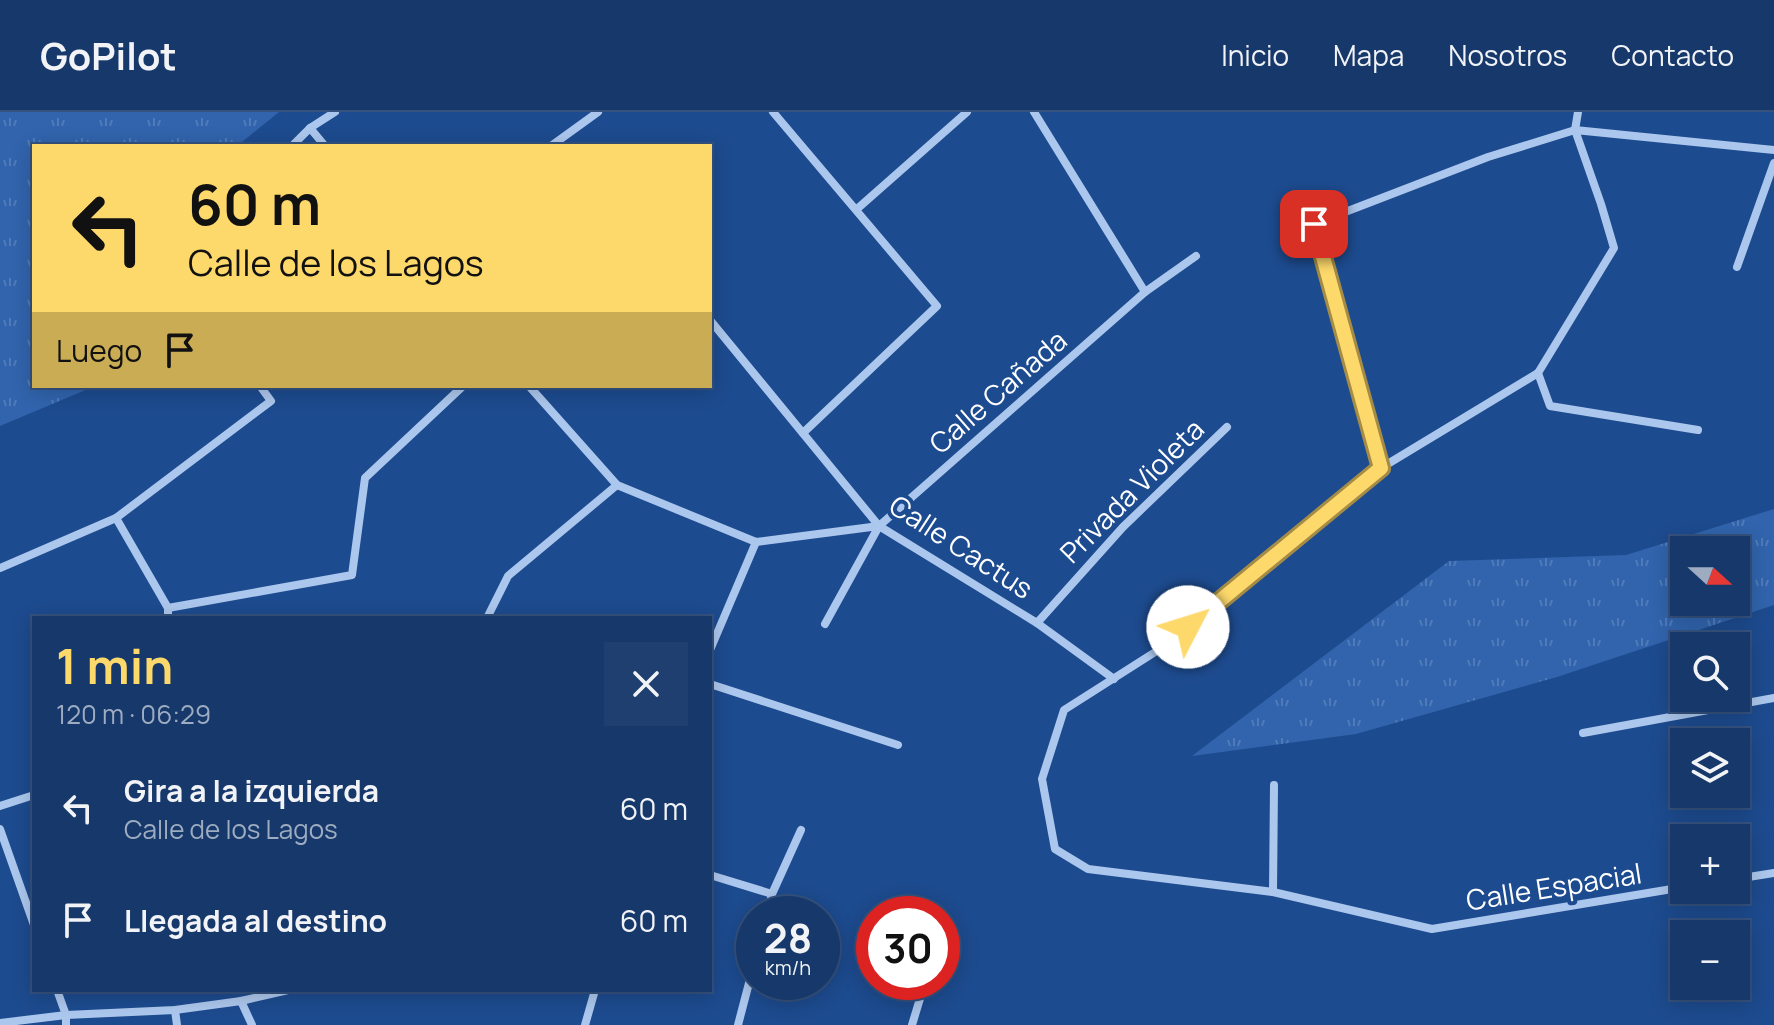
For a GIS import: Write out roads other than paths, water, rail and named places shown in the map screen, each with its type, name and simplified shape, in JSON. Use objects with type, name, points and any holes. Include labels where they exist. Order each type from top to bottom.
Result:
[{"type":"street","points":[[294,144],[310,128],[335,112]]},
{"type":"street","points":[[563,143],[598,112]]},
{"type":"street","points":[[773,112],[937,306],[803,433]]},
{"type":"street","points":[[857,209],[967,112]]},
{"type":"street","points":[[1034,112],[1145,292]]},
{"type":"street","points":[[1274,785],[1273,892],[1088,869],[1055,849],[1042,779],[1064,710],[1163,647],[1381,468],[1538,373],[1614,248],[1575,130],[1578,112]]},
{"type":"street","points":[[310,128],[323,144]]},
{"type":"street","points":[[1381,468],[1314,224],[1488,157],[1575,130],[1774,150]]},
{"type":"street","points":[[1737,267],[1774,163]]},
{"type":"street","name":"Calle Cañada","points":[[879,526],[1145,292],[1196,256]]},
{"type":"street","name":"Calle Cactus","points":[[712,322],[879,526],[1037,623],[1114,679]]},
{"type":"street","points":[[1538,373],[1550,406],[1698,430]]},
{"type":"street","points":[[0,568],[116,518],[271,401],[261,388]]},
{"type":"street","points":[[116,518],[168,613],[352,575],[365,478],[461,388]]},
{"type":"street","points":[[531,388],[617,485],[756,542],[879,526]]},
{"type":"street","name":"Privada Violeta","points":[[1037,623],[1123,527],[1227,427]]},
{"type":"street","points":[[488,616],[508,576],[617,485]]},
{"type":"street","points":[[825,624],[879,526]]},
{"type":"street","points":[[712,645],[756,542]]},
{"type":"street","points":[[712,685],[898,745]]},
{"type":"street","points":[[1583,733],[1774,698]]},
{"type":"street","points":[[0,806],[32,796]]},
{"type":"street","points":[[0,829],[32,919]]},
{"type":"street","points":[[712,876],[772,894],[801,830]]},
{"type":"street","points":[[1750,877],[1774,873]]},
{"type":"street","name":"Calle Espacial","points":[[1273,892],[1432,929],[1670,889]]},
{"type":"street","points":[[58,992],[66,1015],[66,1025]]},
{"type":"street","points":[[0,1023],[66,1015],[175,1010],[279,992]]},
{"type":"street","points":[[585,1025],[594,992]]},
{"type":"street","points":[[738,1025],[745,1000]]},
{"type":"street","points":[[912,1025],[920,1000]]},
{"type":"street","points":[[241,1001],[252,1025]]},
{"type":"street","points":[[175,1010],[177,1025]]}]
